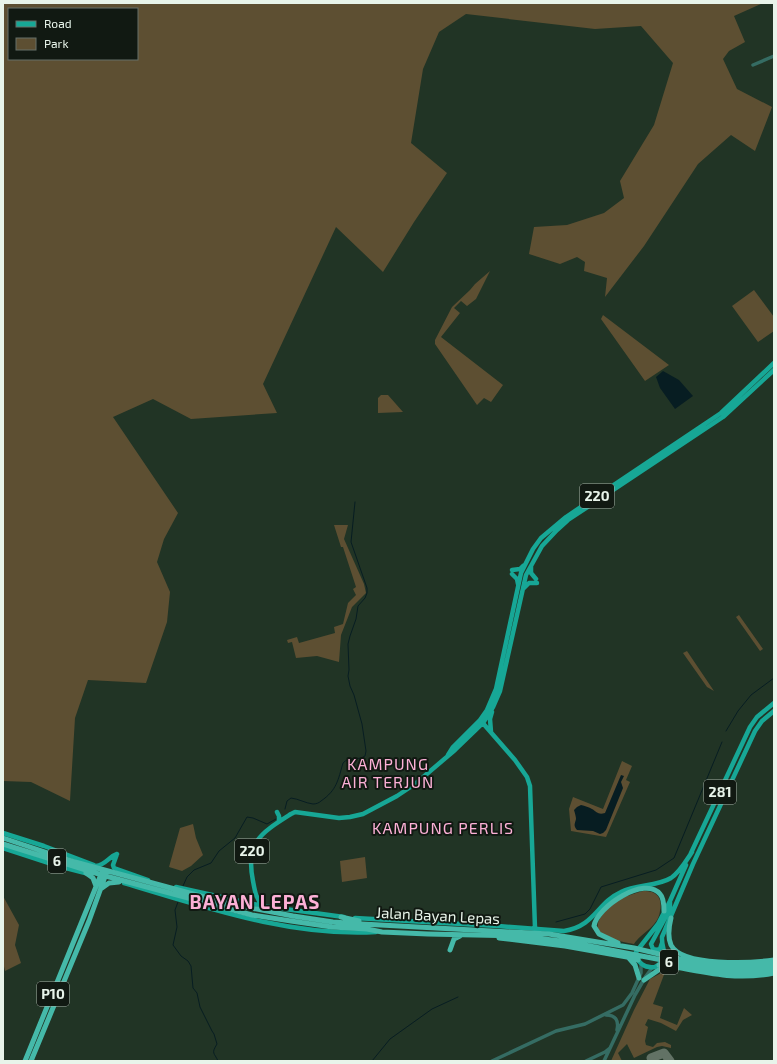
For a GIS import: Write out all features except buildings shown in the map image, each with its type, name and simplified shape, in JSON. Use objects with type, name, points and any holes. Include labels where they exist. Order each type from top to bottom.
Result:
[{"type":"highway","name":"6","points":[[3,838],[14,844],[103,873]]},
{"type":"highway","name":"6","points":[[3,844],[14,844]]},
{"type":"highway","points":[[86,873],[93,878],[98,888],[109,883],[119,882]]},
{"type":"highway","name":"P10","points":[[31,1061],[86,930],[103,873]]},
{"type":"highway","name":"Jalan Bayan Lepas","points":[[103,873],[261,911],[382,932],[569,939],[708,970],[730,972],[773,971]]},
{"type":"highway","name":"P10","points":[[25,1061],[98,888]]},
{"type":"highway","points":[[634,948],[599,934],[594,926],[595,921],[606,907],[621,897],[647,888],[656,890],[660,893],[663,900],[664,912]]},
{"type":"highway","points":[[341,917],[383,925]]},
{"type":"highway","points":[[671,918],[668,933],[669,940],[674,949],[682,954],[706,960],[730,963],[753,963],[774,960]]},
{"type":"highway","name":"Jalan Bayan Lepas","points":[[333,924],[523,932],[634,948],[680,959],[719,966],[763,966],[774,964]]},
{"type":"highway","points":[[444,935],[450,944],[450,950],[454,939],[461,935]]},
{"type":"highway","points":[[480,935],[492,938],[565,946],[627,957],[640,962]]},
{"type":"highway","points":[[627,957],[635,964],[641,979],[660,969],[683,969]]},
{"type":"highway","points":[[659,965],[706,974],[730,976],[758,976],[773,971]]},
{"type":"main road","name":"220","points":[[482,722],[493,694],[490,688],[494,688],[496,685],[518,586],[537,544],[558,522],[721,413],[774,363]]},
{"type":"main road","name":"220","points":[[263,906],[256,896],[250,870],[250,859],[252,851],[263,833],[279,821],[295,812],[339,818],[362,814],[397,796],[415,784],[455,750],[482,722],[493,707],[503,679],[529,564],[542,546],[562,524],[723,417],[774,370]]},
{"type":"main road","points":[[518,586],[517,579],[512,572],[529,564],[531,573],[536,581],[523,589]]},
{"type":"main road","name":"281","points":[[640,962],[636,954],[638,949],[652,932],[670,901],[750,727],[757,717],[774,703]]},
{"type":"main road","points":[[491,732],[490,719],[493,707]]},
{"type":"main road","name":"281","points":[[659,965],[665,958],[662,938],[692,864],[755,731],[762,720],[774,711]]},
{"type":"main road","points":[[482,722],[515,760],[527,777],[530,786],[535,928]]},
{"type":"main road","points":[[277,812],[279,821]]},
{"type":"main road","points":[[3,833],[44,846],[96,866],[103,873]]},
{"type":"main road","points":[[3,848],[86,873],[103,873],[148,880],[208,895],[263,906],[341,917],[564,931],[574,930],[585,924],[605,903],[621,892],[631,888],[658,883],[671,878],[680,870],[692,852]]},
{"type":"main road","points":[[96,866],[104,864],[112,856],[117,854],[113,864],[114,868],[148,880]]},
{"type":"main road","points":[[66,868],[70,866],[72,862],[71,858],[67,855]]},
{"type":"main road","name":"Jalan Bayan Lepas","points":[[103,873],[119,882],[250,919],[314,930],[344,933],[382,932]]},
{"type":"main road","points":[[205,907],[210,900],[208,895]]},
{"type":"main road","points":[[212,909],[211,903],[216,896]]},
{"type":"main road","points":[[245,903],[256,896]]},
{"type":"main road","points":[[662,944],[660,949],[657,950],[653,948],[651,944],[670,909],[670,901]]},
{"type":"main road","points":[[640,962],[652,968],[659,965]]},
{"type":"street","points":[[753,65],[774,56]]},
{"type":"street","points":[[604,1061],[606,1053],[612,1045],[641,979],[642,968],[640,962]]},
{"type":"street","points":[[492,1061],[556,1031],[580,1026],[623,1005],[628,1000],[641,979],[652,968]]},
{"type":"street","points":[[603,1015],[613,1016],[618,1022],[615,1038]]},
{"type":"street","points":[[586,1061],[606,1053]]},
{"type":"green space","points":[[3,3],[763,3],[734,16],[745,42],[729,51],[723,59],[737,89],[772,107],[755,151],[731,135],[698,164],[644,246],[605,297],[607,278],[584,271],[585,262],[577,257],[560,264],[529,254],[534,227],[567,225],[604,213],[624,198],[620,181],[654,125],[673,63],[641,26],[595,29],[466,14],[439,32],[423,69],[411,143],[447,173],[383,272],[336,227],[263,384],[277,413],[191,419],[153,399],[113,417],[178,513],[164,539],[157,562],[170,592],[167,622],[146,683],[88,680],[75,718],[70,801],[31,782],[3,781]]},
{"type":"green space","points":[[490,271],[476,299],[467,306],[461,301],[454,308],[460,313],[441,337],[503,385],[491,402],[484,398],[477,405],[435,344],[435,340],[452,307]]},
{"type":"green space","points":[[754,290],[774,317],[774,331],[758,342],[732,306]]},
{"type":"green space","points":[[603,315],[669,365],[645,381],[601,319]]},
{"type":"green space","points":[[381,395],[388,395],[403,412],[378,413],[378,398]]},
{"type":"green space","points":[[334,525],[348,525],[344,539],[364,584],[366,593],[352,607],[341,635],[339,662],[317,656],[296,658],[292,642],[288,643],[287,640],[297,637],[299,643],[335,633],[334,627],[343,624],[348,603],[356,595],[353,589],[356,587]]},
{"type":"green space","points":[[739,615],[763,649],[760,651],[736,617]]},
{"type":"green space","points":[[687,651],[714,691],[707,687],[683,653]]},
{"type":"green space","points":[[622,761],[632,766],[626,780],[630,782],[606,837],[571,831],[569,809],[573,797],[603,809]]},
{"type":"green space","points":[[193,824],[196,838],[203,855],[191,866],[182,871],[169,867],[180,828]]},
{"type":"green space","points":[[365,857],[367,878],[342,882],[340,861]]},
{"type":"green space","points":[[643,891],[654,893],[658,896],[661,908],[659,917],[653,925],[634,944],[612,939],[601,933],[598,929],[598,924],[600,918],[608,908],[622,898]]},
{"type":"green space","points":[[3,896],[19,925],[15,945],[21,963],[5,971],[3,962]]},
{"type":"green space","points":[[665,972],[653,1004],[663,1007],[660,1018],[677,1025],[684,1008],[692,1015],[683,1020],[676,1031],[661,1023],[648,1019],[645,1025],[648,1027],[645,1041],[646,1045],[653,1047],[657,1043],[665,1042],[671,1045],[671,1048],[662,1046],[657,1047],[634,1058],[627,1044],[618,1053],[622,1061],[611,1061],[650,979]]},
{"type":"water","points":[[663,371],[679,380],[693,396],[675,409],[660,388],[656,377]]},
{"type":"water","points":[[621,775],[624,776],[621,782],[623,788],[606,830],[600,834],[593,831],[577,830],[575,826],[576,819],[574,810],[581,805],[599,813],[605,813]]},
{"type":"waterway","points":[[285,809],[287,801],[291,798],[316,804],[334,789],[345,761],[365,756],[366,751],[362,724],[348,676],[348,644],[356,619],[358,606],[365,598],[367,593],[367,588],[351,542],[355,502]]},
{"type":"waterway","points":[[726,731],[738,711],[751,695],[774,678]]},
{"type":"waterway","points":[[556,922],[585,914],[590,909],[601,887],[656,870],[674,858],[722,742]]},
{"type":"waterway","points":[[183,886],[187,877],[194,870],[211,863],[219,851],[235,838],[247,817],[267,824],[276,819]]},
{"type":"waterway","points":[[178,902],[175,910],[177,927],[173,945],[191,966],[193,988],[197,993],[200,1007],[214,1034],[217,1044],[214,1053],[218,1061]]},
{"type":"waterway","points":[[372,1061],[390,1039],[432,1009],[458,997]]},
{"type":"taxiway","points":[[651,1058],[664,1053],[670,1061]]},
{"type":"district","name":"KAMPUNG AIR TERJUN","points":[[388,773]]},
{"type":"district","name":"KAMPUNG PERLIS","points":[[443,828]]},
{"type":"district","name":"BAYAN LEPAS","points":[[255,902]]}]
